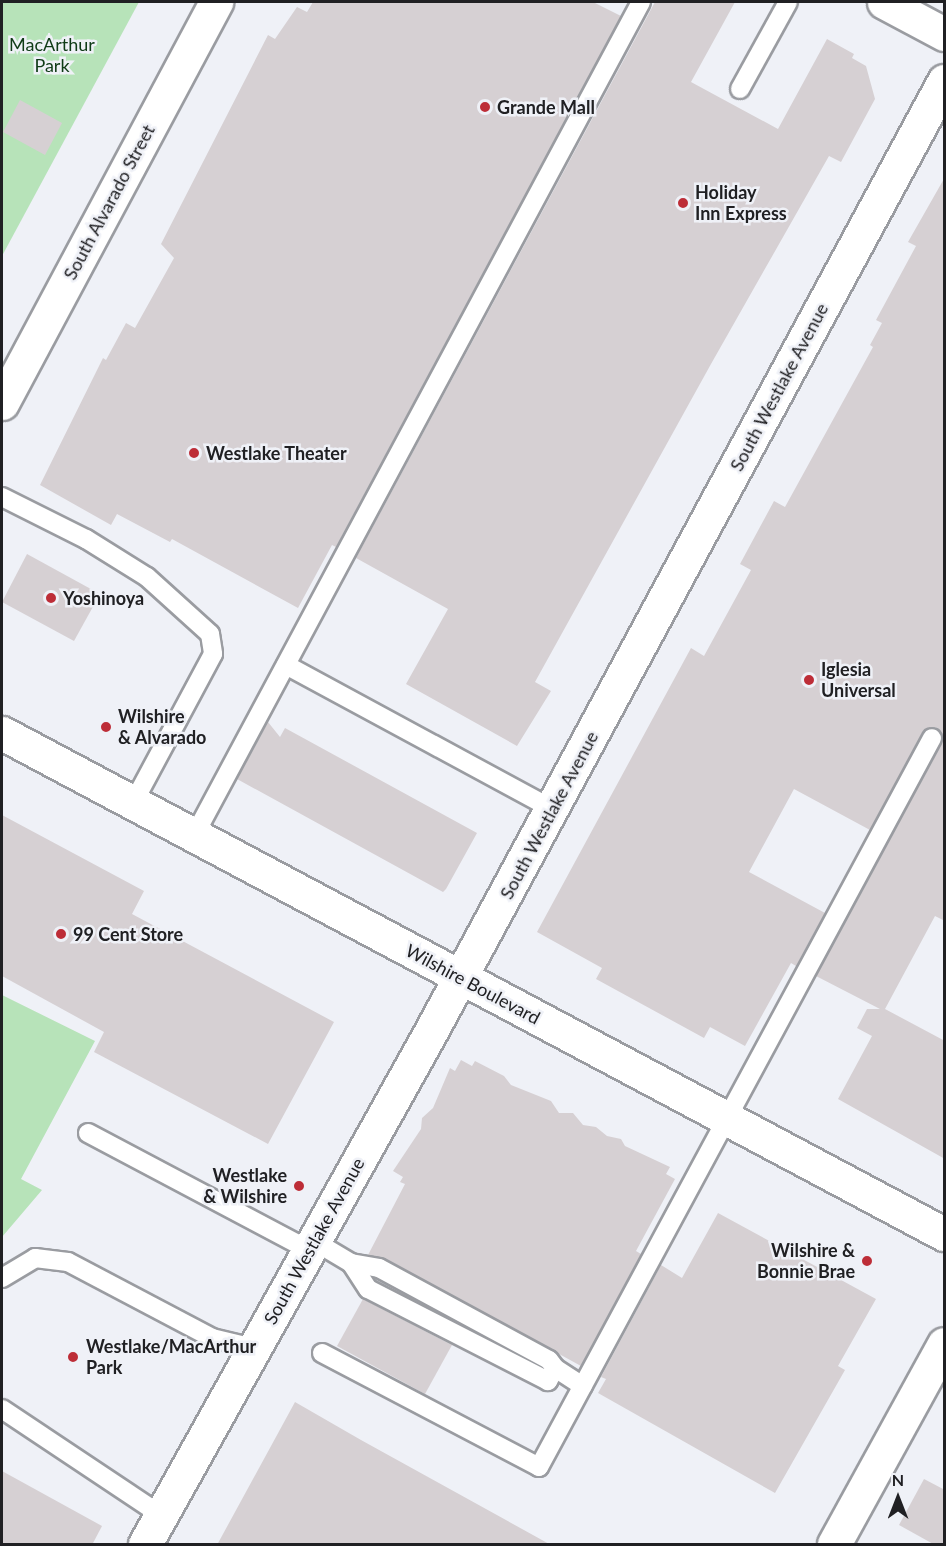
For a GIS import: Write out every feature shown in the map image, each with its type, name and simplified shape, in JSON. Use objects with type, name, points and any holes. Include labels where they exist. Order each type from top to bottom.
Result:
[{"type":"street","name":"South Alvarado Street","points":[[2,403],[216,2]]},
{"type":"street","points":[[884,2],[945,34]]},
{"type":"street","name":"South Westlake Avenue","points":[[144,1545],[461,977],[945,81]]},
{"type":"street","name":"Wilshire Boulevard","points":[[2,732],[945,1234]]},
{"type":"street","points":[[834,1545],[945,1344]]},
{"type":"lane","points":[[194,836],[641,2]]},
{"type":"lane","points":[[740,89],[788,2]]},
{"type":"lane","points":[[2,497],[86,538],[147,577],[210,634],[213,654],[133,803]]},
{"type":"lane","points":[[286,665],[552,809]]},
{"type":"lane","points":[[322,1353],[539,1467],[932,738]]},
{"type":"lane","points":[[88,1133],[311,1246],[351,1263],[368,1289],[520,1369],[548,1381],[555,1368],[583,1386]]},
{"type":"lane","points":[[2,1278],[35,1258],[68,1263],[212,1338],[254,1348]]},
{"type":"lane","points":[[2,1409],[161,1515]]},
{"type":"green space","name":"MacArthur Park","points":[[2,2],[139,2],[2,256]]},
{"type":"green space","points":[[2,995],[95,1041],[21,1179],[42,1190],[2,1237]]},
{"type":"building","points":[[313,2],[593,2],[621,16],[336,547],[332,545],[298,608],[172,539],[170,542],[117,514],[111,525],[40,485],[103,358],[106,360],[126,323],[135,328],[174,258],[161,244],[268,35],[275,39],[297,7],[307,12]]},
{"type":"building","points":[[655,2],[735,2],[691,82],[778,129],[827,39],[854,54],[852,58],[866,66],[875,99],[841,162],[829,156],[535,682],[551,691],[517,746],[406,684],[448,609],[356,558]]},
{"type":"building","points":[[20,100],[62,123],[45,155],[3,132]]},
{"type":"building","name":"Iglesia Universal","points":[[945,177],[945,921],[935,916],[885,1009],[945,1041],[945,1159],[838,1099],[872,1036],[857,1028],[867,1009],[880,1009],[816,976],[942,743],[938,728],[931,727],[922,733],[870,830],[794,789],[749,872],[825,913],[796,966],[791,963],[745,1046],[710,1027],[704,1038],[596,979],[602,968],[537,932],[691,648],[704,656],[751,570],[740,564],[774,501],[785,507],[873,347],[870,345],[882,323],[876,320],[916,246],[908,242]]},
{"type":"building","name":"Yoshinoya","points":[[27,554],[100,594],[74,641],[2,602]]},
{"type":"building","points":[[268,722],[280,737],[285,728],[477,833],[446,889],[443,892],[237,779]]},
{"type":"building","points":[[2,815],[144,891],[132,914],[334,1022],[268,1144],[94,1052],[104,1032],[2,976]]},
{"type":"building","points":[[461,1060],[472,1066],[475,1061],[504,1076],[511,1085],[551,1101],[559,1113],[573,1113],[583,1125],[596,1127],[607,1136],[621,1139],[625,1146],[670,1167],[666,1174],[675,1179],[636,1251],[641,1254],[581,1366],[384,1258],[368,1255],[405,1184],[400,1182],[403,1177],[393,1171],[421,1129],[422,1118],[433,1108],[450,1068],[455,1071]]},
{"type":"building","points":[[718,1213],[876,1299],[838,1366],[845,1370],[775,1493],[598,1393],[606,1379],[601,1377],[661,1265],[682,1278]]},
{"type":"building","points":[[363,1299],[452,1345],[425,1394],[337,1346]]},
{"type":"building","points":[[295,1402],[361,1440],[551,1545],[217,1545]]},
{"type":"building","points":[[2,1471],[102,1526],[92,1545],[2,1545]]},
{"type":"building","points":[[924,1479],[945,1490],[945,1545],[935,1545],[899,1525]]},
{"type":"place","name":"Grande Mall","points":[[485,107]]},
{"type":"place","name":"Holiday Inn Express","points":[[683,203]]},
{"type":"place","name":"Westlake Theater","points":[[194,453]]},
{"type":"place","name":"Yoshinoya","points":[[51,598]]},
{"type":"place","name":"Iglesia Universal","points":[[809,680]]},
{"type":"place","name":"Wilshire & Alvarado","points":[[106,727]]},
{"type":"place","name":"99 Cent Store","points":[[61,934]]},
{"type":"place","name":"Westlake & Wilshire","points":[[299,1186]]},
{"type":"place","name":"Wilshire & Bonnie Brae","points":[[867,1261]]},
{"type":"place","name":"Westlake/MacArthur Park","points":[[73,1357]]}]
